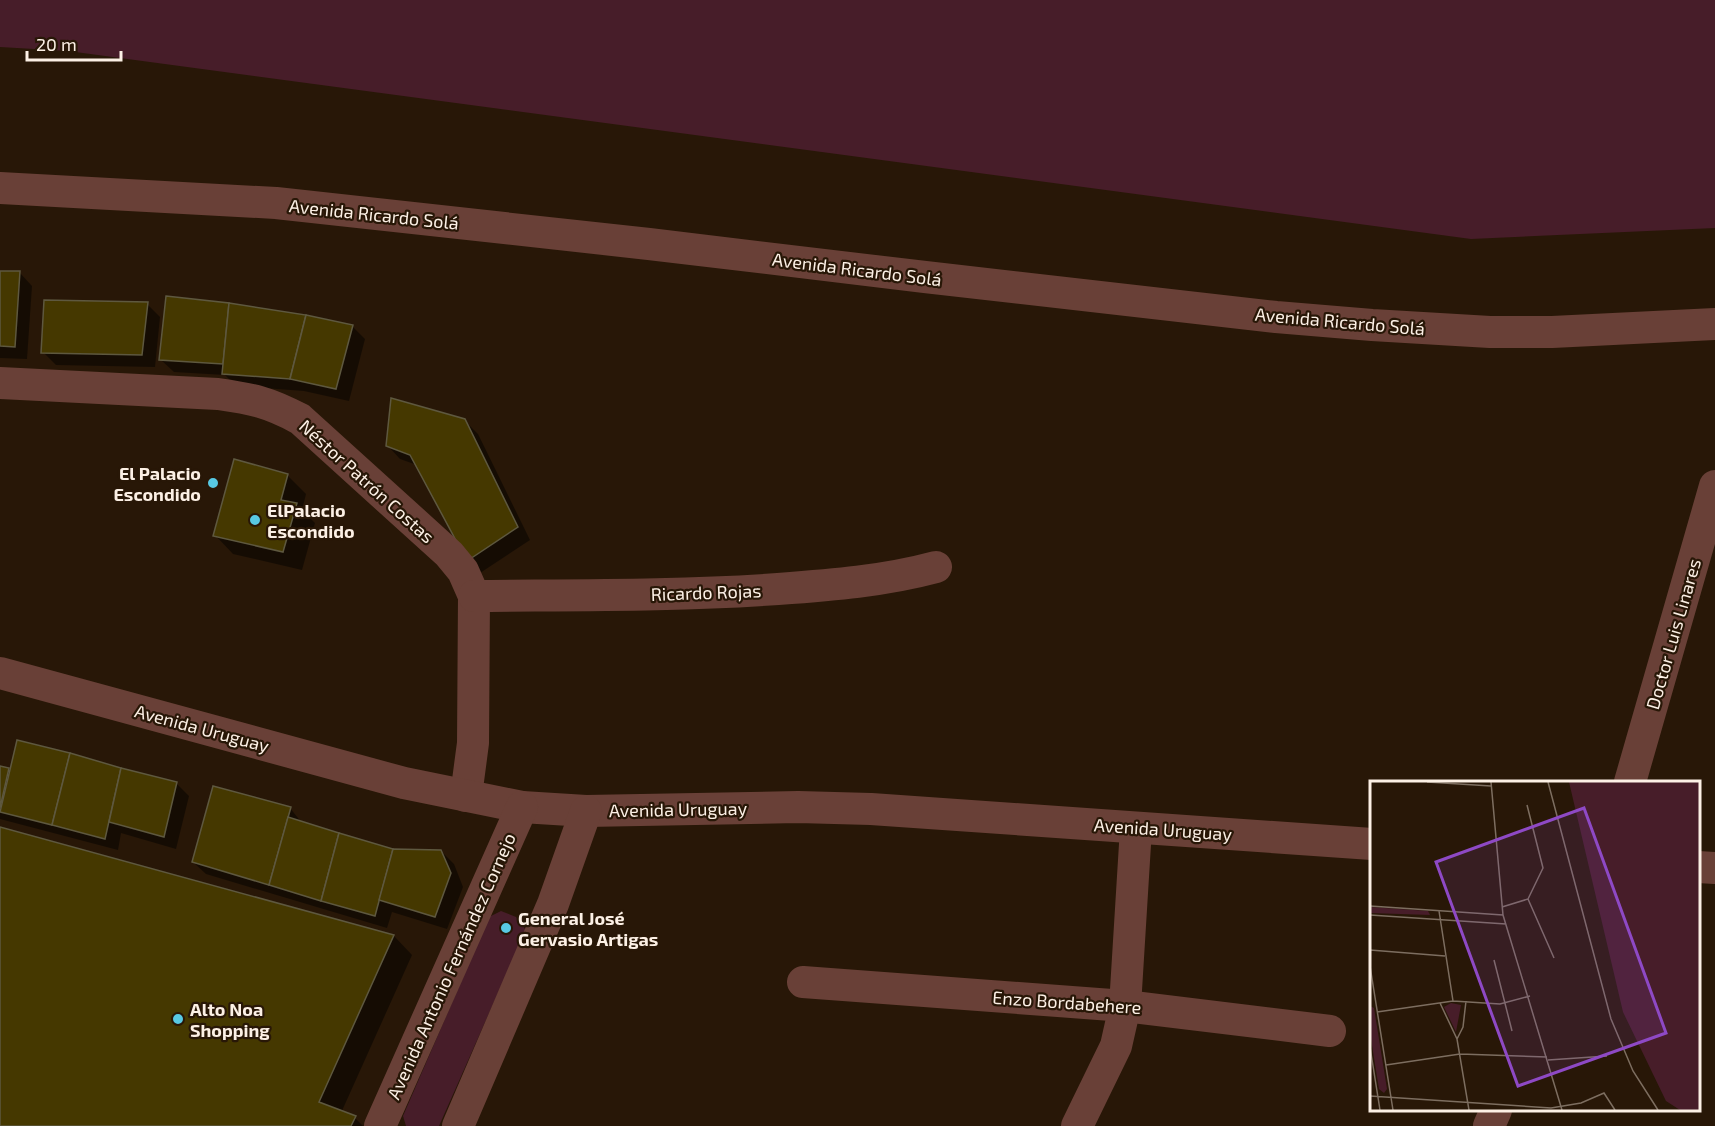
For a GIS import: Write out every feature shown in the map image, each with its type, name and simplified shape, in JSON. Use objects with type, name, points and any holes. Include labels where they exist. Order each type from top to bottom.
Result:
[{"type":"street","name":"Avenida Ricardo Solá","points":[[0,188],[276,203],[1276,317],[1372,325],[1490,332],[1552,332],[1715,324]]},
{"type":"street","name":"Néstor Patrón Costas","points":[[0,383],[218,394],[254,399],[274,405],[300,419],[449,554],[463,571],[474,596],[473,743],[466,796]]},
{"type":"street","name":"Doctor Luis Linares","points":[[1631,781],[1715,486]]},
{"type":"street","name":"Ricardo Rojas","points":[[474,596],[703,594],[857,583],[903,576],[936,567]]},
{"type":"street","name":"Avenida Uruguay","points":[[0,673],[404,783],[522,807],[586,811],[798,807],[871,809],[1370,844]]},
{"type":"street","name":"Avenida Antonio Fernández Cornejo","points":[[380,1126],[522,807]]},
{"type":"street","points":[[458,1126],[553,904],[586,811]]},
{"type":"street","points":[[1077,1126],[1116,1046],[1125,1006],[1136,828]]},
{"type":"street","points":[[1700,867],[1715,868]]},
{"type":"street","name":"Enzo Bordabehere","points":[[803,982],[1125,1006],[1330,1031]]},
{"type":"street","points":[[1489,1126],[1496,1111]]},
{"type":"shaded area","points":[[0,0],[1715,0],[1715,228],[1471,239],[68,51],[0,47]]},
{"type":"shaded area","points":[[501,911],[516,917],[526,930],[439,1126],[406,1126],[403,1116],[489,917]]},
{"type":"building","points":[[0,271],[20,271],[15,347],[0,346]]},
{"type":"building","points":[[166,296],[229,303],[223,364],[159,360]]},
{"type":"building","points":[[44,300],[148,302],[142,355],[41,353]]},
{"type":"building","points":[[229,303],[306,315],[290,379],[222,374]]},
{"type":"building","points":[[306,315],[353,325],[336,389],[290,379]]},
{"type":"building","points":[[391,398],[465,419],[518,527],[467,561],[410,455],[386,446]]},
{"type":"building","name":"ElPalacio Escondido","points":[[234,459],[288,474],[281,500],[297,503],[283,552],[213,536]]},
{"type":"building","points":[[17,740],[70,753],[52,825],[0,812]]},
{"type":"building","points":[[70,753],[121,768],[105,839],[52,825]]},
{"type":"building","points":[[0,766],[9,768],[0,808]]},
{"type":"building","points":[[121,768],[177,782],[164,837],[109,822]]},
{"type":"building","points":[[213,786],[291,807],[269,885],[192,862]]},
{"type":"building","points":[[288,817],[339,833],[321,901],[269,885]]},
{"type":"building","name":"Alto Noa Shopping","points":[[0,827],[394,935],[319,1102],[356,1116],[351,1126],[0,1126]]},
{"type":"building","points":[[339,833],[393,849],[375,916],[321,901]]},
{"type":"building","points":[[393,849],[441,850],[451,873],[435,917],[379,900]]},
{"type":"place","name":"El Palacio Escondido","points":[[213,483]]},
{"type":"place","name":"ElPalacio Escondido","points":[[255,520]]},
{"type":"place","name":"General José Gervasio Artigas","points":[[506,928]]},
{"type":"place","name":"Alto Noa Shopping","points":[[178,1019]]}]
